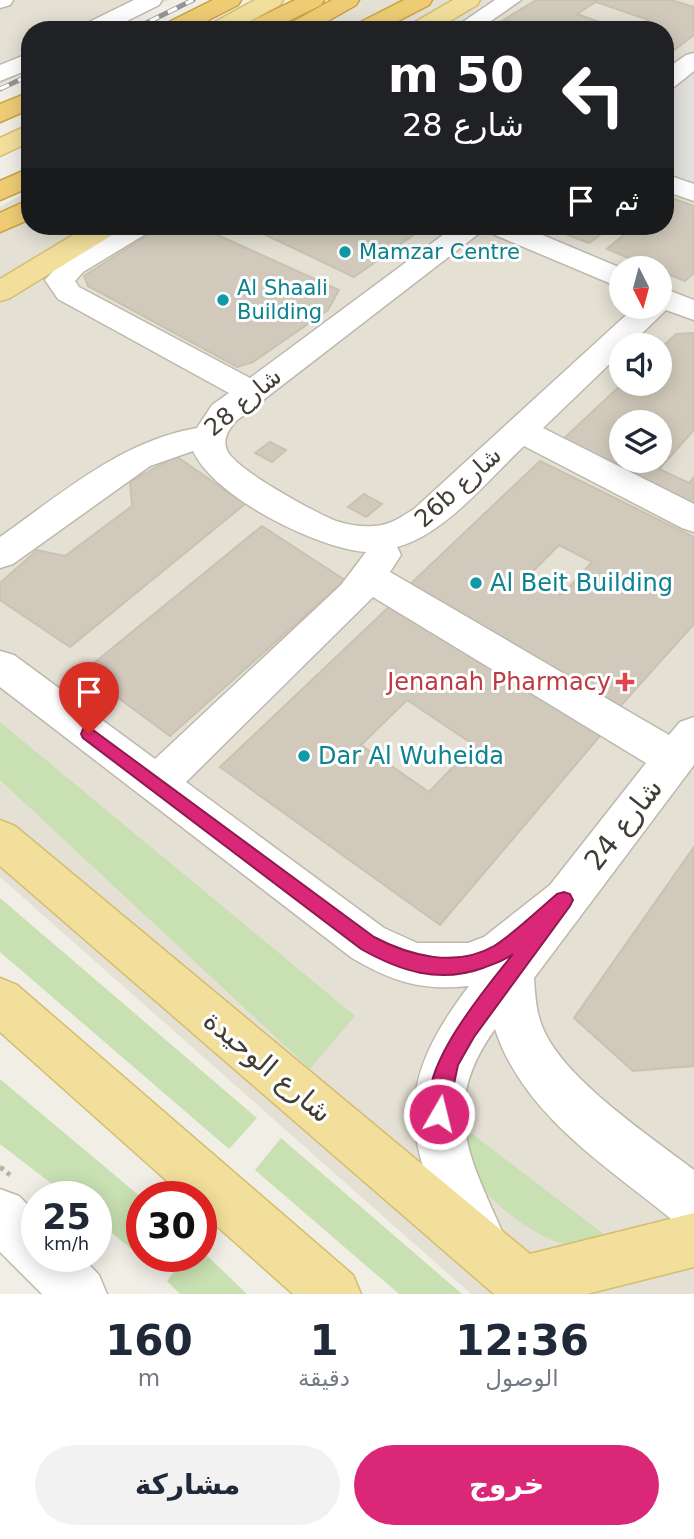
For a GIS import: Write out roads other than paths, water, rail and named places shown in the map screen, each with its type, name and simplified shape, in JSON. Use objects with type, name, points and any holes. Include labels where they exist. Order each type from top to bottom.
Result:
[{"type":"highway","points":[[189,21],[230,0]]},
{"type":"highway","points":[[270,21],[313,0]]},
{"type":"highway","points":[[311,21],[348,0]]},
{"type":"highway","points":[[353,21],[391,0]]},
{"type":"highway","points":[[380,21],[421,0]]},
{"type":"highway","points":[[0,114],[21,104]]},
{"type":"highway","points":[[0,192],[21,181]]},
{"type":"highway","points":[[0,224],[21,212]]},
{"type":"main road","points":[[234,21],[272,0]]},
{"type":"main road","points":[[434,21],[471,0]]},
{"type":"main road","points":[[454,21],[471,0]]},
{"type":"main road","points":[[0,148],[21,137]]},
{"type":"main road","points":[[0,273],[66,235]]},
{"type":"main road","points":[[0,292],[92,235]]},
{"type":"main road","name":"شارع الوحيدة","points":[[5,839],[530,1289]]},
{"type":"main road","points":[[0,1001],[334,1294]]},
{"type":"main road","points":[[530,1289],[694,1240]]},
{"type":"street","points":[[109,21],[151,0]]},
{"type":"street","points":[[477,21],[510,0]]},
{"type":"street","points":[[674,75],[694,60]]},
{"type":"street","points":[[0,74],[21,64]]},
{"type":"street","points":[[674,185],[694,193]]},
{"type":"street","points":[[124,235],[73,266],[60,281],[68,293],[252,392]]},
{"type":"street","name":"شارع 28","points":[[0,555],[138,458],[164,446],[208,437],[213,424],[224,413],[461,235]]},
{"type":"street","points":[[519,235],[609,274]]},
{"type":"street","points":[[672,304],[694,311]]},
{"type":"street","name":"26b شارع","points":[[208,437],[209,451],[216,463],[228,474],[323,531],[344,539],[367,541],[390,538],[411,530],[426,518],[639,319]]},
{"type":"street","points":[[521,430],[694,519]]},
{"type":"street","points":[[156,784],[354,595],[369,577],[390,538]]},
{"type":"street","points":[[369,577],[684,747]]},
{"type":"street","points":[[0,666],[368,943],[398,960],[417,965],[468,965],[500,953],[564,900]]},
{"type":"street","name":"شارع 24","points":[[483,1249],[448,1169],[439,1132],[439,1095],[449,1061],[467,1030],[564,900],[684,747]]},
{"type":"street","points":[[510,974],[513,1007],[524,1042],[543,1075],[571,1103],[694,1203]]},
{"type":"street","points":[[0,1215],[21,1235]]},
{"type":"street","points":[[58,1272],[80,1294]]},
{"type":"railway","points":[[150,21],[193,0]]},
{"type":"railway","points":[[0,89],[21,79]]},
{"type":"place","name":"Mamzar Centre","points":[[345,252]]},
{"type":"place","name":"Al Shaali Building","points":[[223,300]]},
{"type":"place","name":"Al Beit Building","points":[[476,583]]},
{"type":"place","name":"Jenanah Pharmacy","points":[[625,682]]},
{"type":"place","name":"Dar Al Wuheida","points":[[304,756]]}]
